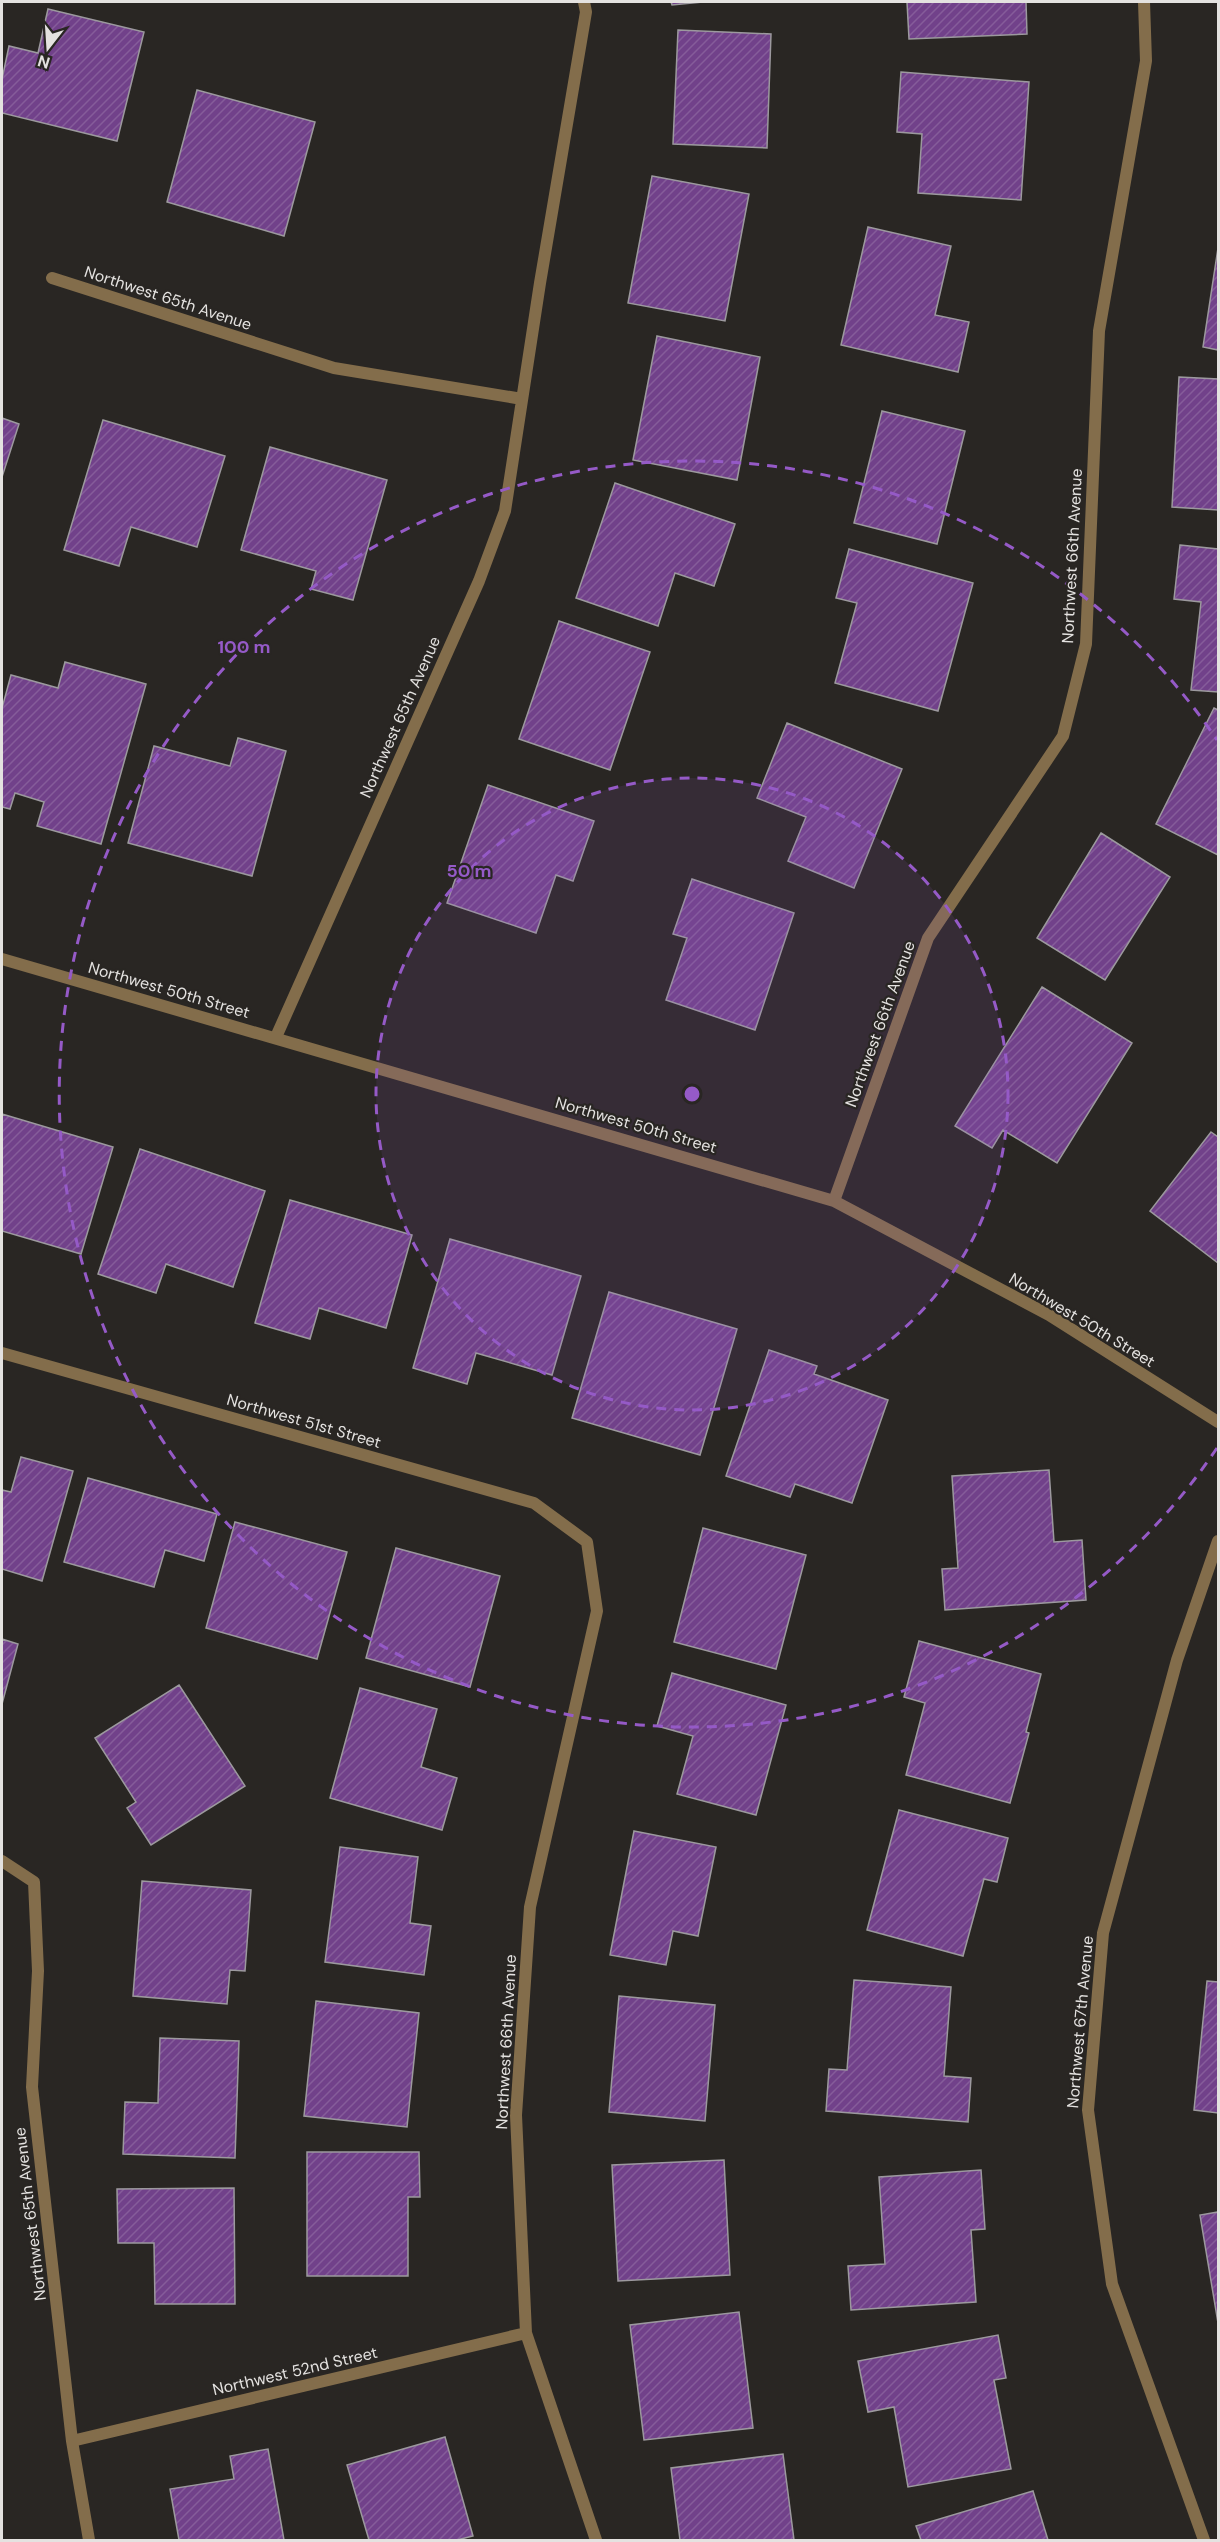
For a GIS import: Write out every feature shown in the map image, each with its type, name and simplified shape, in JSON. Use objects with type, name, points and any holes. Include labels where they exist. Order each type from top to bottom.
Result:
[{"type":"street","name":"Northwest 65th Avenue","points":[[276,1037],[479,581],[505,511],[586,12],[584,2]]},
{"type":"street","name":"Northwest 66th Avenue","points":[[834,1201],[928,938],[1063,736],[1086,644],[1099,330],[1146,61],[1144,2]]},
{"type":"street","name":"Northwest 65th Avenue","points":[[51,278],[334,368],[522,399]]},
{"type":"street","name":"Northwest 50th Street","points":[[2,959],[834,1201],[1049,1316],[1218,1422]]},
{"type":"street","name":"Northwest 51st Street","points":[[2,1353],[534,1503],[587,1542]]},
{"type":"street","name":"Northwest 67th Avenue","points":[[1204,2541],[1112,2284],[1088,2110],[1103,1932],[1177,1660],[1218,1541]]},
{"type":"street","name":"Northwest 66th Avenue","points":[[587,1542],[597,1611],[530,1907],[516,2115],[526,2332],[596,2541]]},
{"type":"street","name":"Northwest 65th Avenue","points":[[2,1861],[34,1882],[38,1971],[32,2087],[72,2441],[89,2541]]},
{"type":"street","name":"Northwest 52nd Street","points":[[72,2441],[526,2332]]},
{"type":"building","points":[[671,2],[703,2],[672,5]]},
{"type":"building","points":[[907,2],[1026,2],[1027,34],[909,39]]},
{"type":"building","points":[[48,9],[144,32],[117,141],[2,113],[2,79],[9,46],[38,53]]},
{"type":"building","points":[[678,30],[771,34],[767,148],[673,144]]},
{"type":"building","points":[[901,72],[1029,82],[1021,200],[918,193],[922,134],[897,132]]},
{"type":"building","points":[[197,90],[315,122],[284,236],[167,202]]},
{"type":"building","points":[[652,176],[749,194],[725,321],[628,303]]},
{"type":"building","points":[[868,227],[951,246],[935,315],[969,322],[958,372],[841,345]]},
{"type":"building","points":[[1218,248],[1218,350],[1203,347]]},
{"type":"building","points":[[657,336],[760,357],[737,480],[633,460]]},
{"type":"building","points":[[1179,377],[1218,379],[1218,510],[1172,507]]},
{"type":"building","points":[[882,411],[965,431],[937,544],[854,523]]},
{"type":"building","points":[[2,418],[19,424],[2,477]]},
{"type":"building","points":[[103,420],[225,456],[197,547],[131,527],[119,566],[64,550]]},
{"type":"building","points":[[270,447],[387,480],[353,600],[311,589],[316,571],[241,550]]},
{"type":"building","points":[[615,483],[735,524],[714,586],[675,573],[658,626],[576,598]]},
{"type":"building","points":[[1180,545],[1218,549],[1218,692],[1191,690],[1201,602],[1174,599]]},
{"type":"building","points":[[849,549],[973,583],[938,711],[835,683],[857,603],[836,598]]},
{"type":"building","points":[[559,621],[650,652],[610,770],[519,739]]},
{"type":"building","points":[[65,662],[146,684],[101,844],[37,826],[44,802],[15,793],[10,809],[2,807],[2,708],[11,675],[58,688]]},
{"type":"building","points":[[1214,708],[1218,710],[1218,855],[1156,824]]},
{"type":"building","points":[[787,723],[902,769],[854,888],[788,861],[806,817],[757,798]]},
{"type":"building","points":[[238,738],[286,751],[252,876],[128,843],[154,746],[230,766]]},
{"type":"building","points":[[488,785],[594,821],[573,881],[556,875],[536,933],[447,903]]},
{"type":"building","points":[[1101,833],[1170,877],[1105,980],[1037,938]]},
{"type":"building","points":[[692,879],[794,913],[755,1030],[666,1000],[687,938],[673,934]]},
{"type":"building","points":[[1042,987],[1132,1043],[1057,1163],[1003,1130],[992,1148],[955,1126]]},
{"type":"building","points":[[2,1114],[113,1147],[81,1254],[2,1231]]},
{"type":"building","points":[[1211,1132],[1218,1137],[1218,1263],[1150,1211]]},
{"type":"building","points":[[140,1149],[265,1191],[233,1287],[166,1264],[156,1293],[98,1274]]},
{"type":"building","points":[[290,1200],[412,1235],[386,1328],[319,1308],[310,1339],[255,1323]]},
{"type":"building","points":[[450,1239],[581,1276],[552,1375],[476,1353],[467,1384],[413,1368]]},
{"type":"building","points":[[609,1292],[737,1329],[700,1455],[572,1418]]},
{"type":"building","points":[[769,1350],[817,1366],[814,1374],[888,1400],[852,1503],[795,1484],[790,1497],[726,1476]]},
{"type":"building","points":[[21,1457],[73,1471],[42,1581],[2,1569],[2,1490],[11,1492]]},
{"type":"building","points":[[1049,1470],[1054,1542],[1082,1540],[1086,1600],[945,1610],[942,1569],[958,1568],[952,1476]]},
{"type":"building","points":[[88,1478],[217,1514],[204,1561],[165,1550],[154,1587],[64,1562]]},
{"type":"building","points":[[235,1522],[347,1552],[317,1659],[206,1628]]},
{"type":"building","points":[[703,1528],[806,1555],[776,1669],[674,1642]]},
{"type":"building","points":[[396,1548],[500,1576],[470,1687],[366,1658]]},
{"type":"building","points":[[2,1639],[18,1644],[2,1704]]},
{"type":"building","points":[[919,1641],[1041,1674],[1026,1732],[1029,1733],[1010,1803],[906,1775],[925,1703],[904,1697]]},
{"type":"building","points":[[672,1673],[786,1705],[756,1815],[677,1794],[693,1736],[657,1726]]},
{"type":"building","points":[[179,1685],[245,1786],[151,1845],[127,1808],[136,1802],[95,1738]]},
{"type":"building","points":[[360,1688],[437,1709],[421,1767],[457,1778],[442,1830],[330,1798]]},
{"type":"building","points":[[899,1810],[1008,1838],[997,1882],[984,1879],[963,1956],[867,1930]]},
{"type":"building","points":[[634,1831],[716,1847],[698,1936],[673,1931],[666,1965],[610,1955]]},
{"type":"building","points":[[340,1847],[418,1857],[410,1923],[431,1926],[424,1975],[325,1962]]},
{"type":"building","points":[[142,1881],[251,1890],[245,1971],[230,1970],[227,2004],[133,1996]]},
{"type":"building","points":[[854,1980],[951,1987],[944,2076],[971,2078],[968,2122],[826,2111],[829,2069],[847,2070]]},
{"type":"building","points":[[1207,1981],[1218,1982],[1218,2113],[1194,2110]]},
{"type":"building","points":[[619,1996],[715,2005],[705,2121],[609,2112]]},
{"type":"building","points":[[316,2001],[419,2013],[407,2127],[304,2116]]},
{"type":"building","points":[[160,2038],[239,2041],[235,2158],[123,2154],[125,2102],[158,2103]]},
{"type":"building","points":[[307,2152],[419,2152],[420,2197],[408,2197],[408,2276],[307,2276]]},
{"type":"building","points":[[724,2160],[730,2275],[618,2281],[612,2165]]},
{"type":"building","points":[[981,2170],[985,2229],[971,2230],[976,2302],[851,2310],[848,2266],[885,2264],[879,2177]]},
{"type":"building","points":[[234,2188],[235,2304],[155,2304],[154,2243],[118,2243],[117,2189]]},
{"type":"building","points":[[1218,2212],[1218,2323],[1200,2215]]},
{"type":"building","points":[[739,2312],[753,2428],[644,2440],[630,2325]]},
{"type":"building","points":[[998,2335],[1006,2378],[994,2380],[1011,2469],[908,2487],[894,2407],[868,2412],[858,2361]]},
{"type":"building","points":[[445,2437],[473,2536],[457,2540],[369,2540],[347,2465]]},
{"type":"building","points":[[268,2449],[284,2540],[179,2540],[170,2489],[234,2479],[230,2456]]},
{"type":"building","points":[[783,2454],[794,2540],[680,2540],[671,2468]]},
{"type":"building","points":[[1033,2491],[1048,2540],[921,2540],[916,2526]]}]
